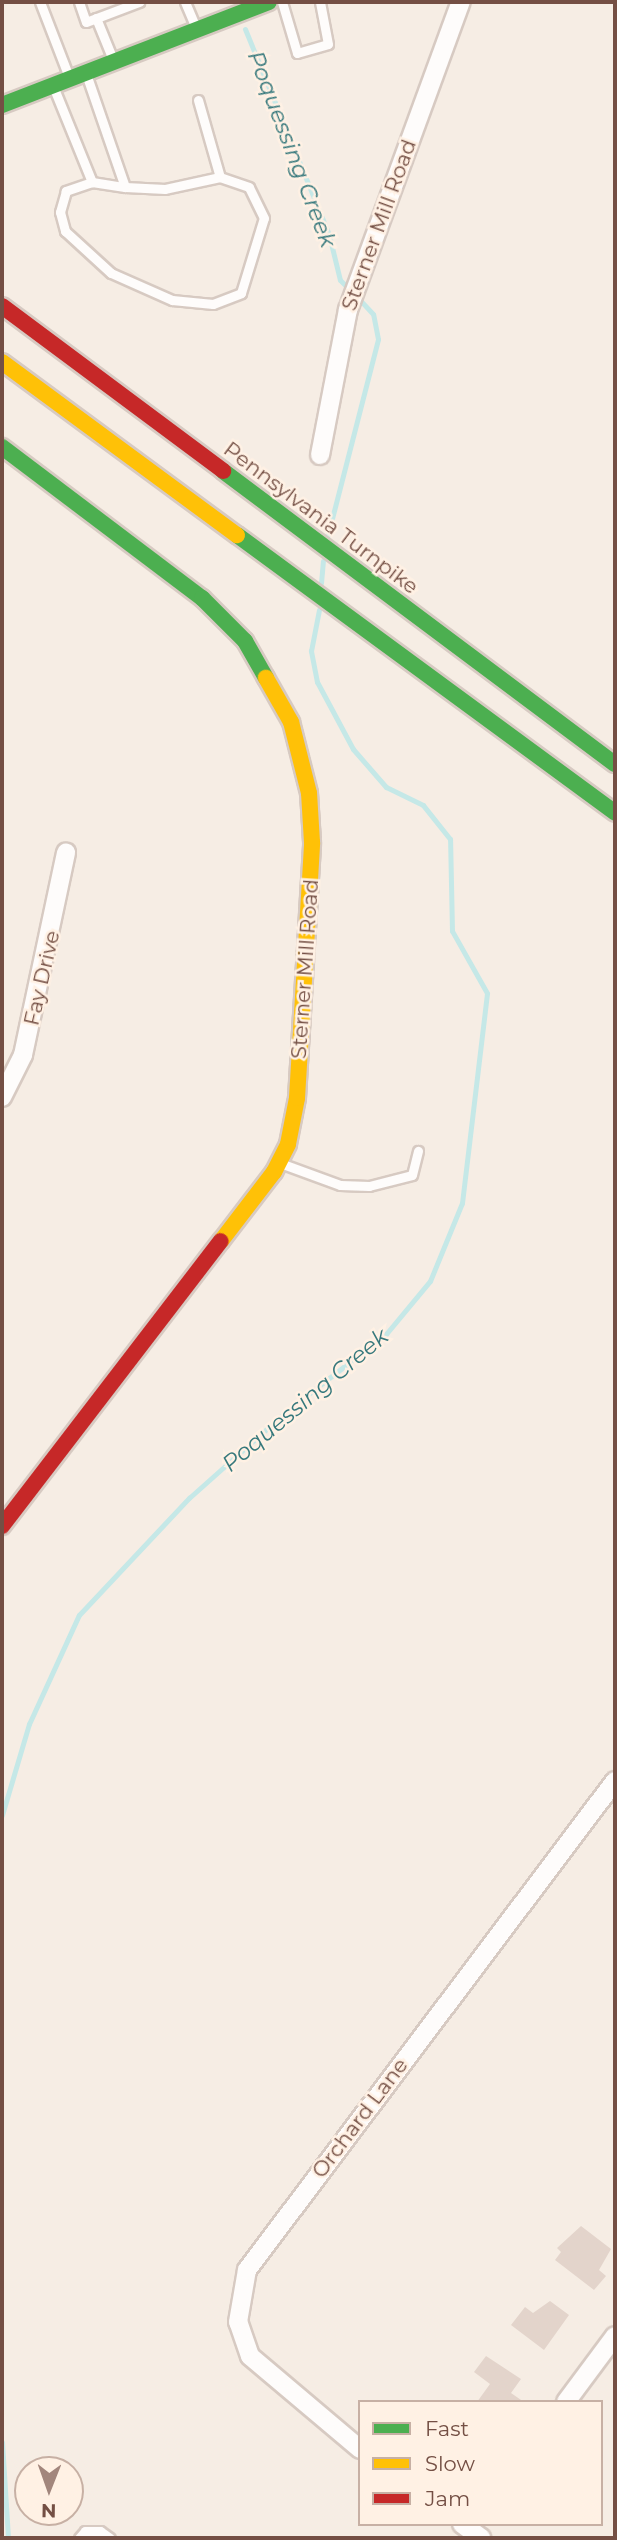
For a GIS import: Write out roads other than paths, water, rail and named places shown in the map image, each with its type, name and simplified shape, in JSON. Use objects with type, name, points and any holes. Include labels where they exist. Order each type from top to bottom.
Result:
[{"type":"main road","points":[[2,105],[269,2]]},
{"type":"main road","name":"Pennsylvania Turnpike","points":[[2,306],[615,764]]},
{"type":"main road","points":[[2,362],[256,544],[615,813]]},
{"type":"main road","name":"Sterner Mill Road","points":[[2,447],[217,612],[257,657],[291,722],[309,793],[312,842],[297,1098],[279,1163],[2,1526]]},
{"type":"street","name":"Sterner Mill Road","points":[[320,455],[348,310],[366,254],[461,2]]},
{"type":"street","name":"Fay Drive","points":[[2,1097],[23,1055],[36,1007],[66,853]]},
{"type":"street","name":"Orchard Lane","points":[[358,2447],[250,2356],[238,2322],[247,2270],[615,1782]]},
{"type":"street","points":[[567,2400],[615,2336]]},
{"type":"lane","points":[[40,2],[70,79]]},
{"type":"lane","points":[[79,2],[86,22],[139,2]]},
{"type":"lane","points":[[185,2],[196,30]]},
{"type":"lane","points":[[282,2],[297,53],[328,44],[320,2]]},
{"type":"lane","points":[[96,18],[114,62]]},
{"type":"lane","points":[[86,73],[125,187]]},
{"type":"lane","points":[[53,86],[92,182]]},
{"type":"lane","points":[[198,100],[220,177]]},
{"type":"lane","points":[[220,177],[249,187],[264,218],[241,293],[213,304],[172,300],[111,273],[65,231],[60,212],[66,191],[92,182],[125,187],[165,189],[220,177]]},
{"type":"lane","points":[[279,1163],[340,1185],[369,1186],[412,1175],[418,1151]]},
{"type":"lane","points":[[79,2538],[85,2531],[110,2538]]},
{"type":"waterway","name":"Poquessing Creek","points":[[245,29],[329,235],[340,280],[351,291]]},
{"type":"waterway","name":"Poquessing Creek","points":[[327,538],[378,339],[373,314],[358,298]]},
{"type":"waterway","name":"Poquessing Creek","points":[[321,583],[323,561]]},
{"type":"waterway","name":"Poquessing Creek","points":[[2,1815],[29,1724],[79,1615],[189,1498],[289,1409],[386,1334],[430,1281],[462,1203],[487,993],[452,931],[450,839],[423,805],[386,787],[353,749],[317,682],[311,651],[319,610]]},
{"type":"waterway","name":"Poquessing Creek","points":[[2,2442],[8,2538]]}]
